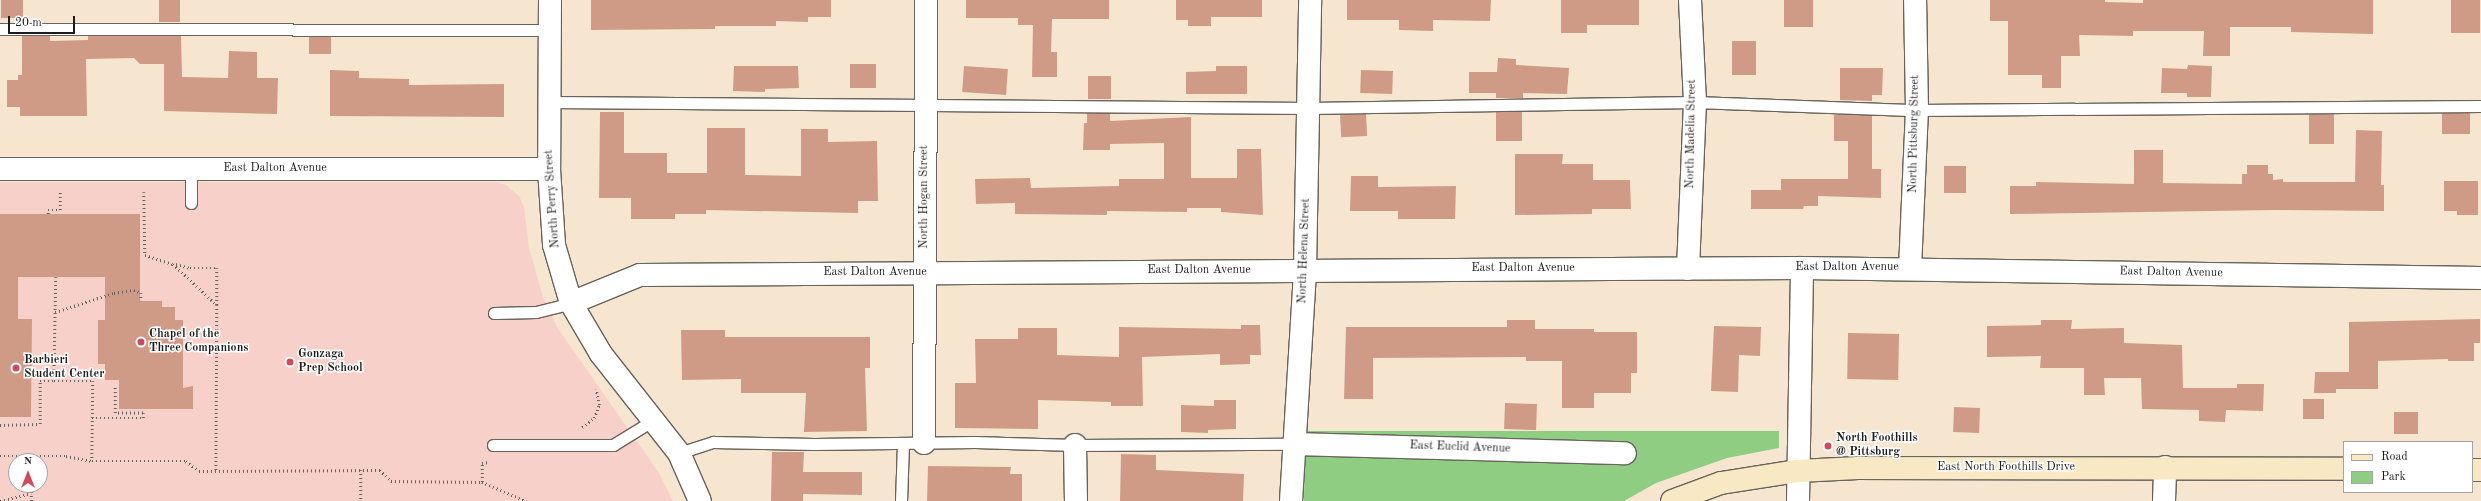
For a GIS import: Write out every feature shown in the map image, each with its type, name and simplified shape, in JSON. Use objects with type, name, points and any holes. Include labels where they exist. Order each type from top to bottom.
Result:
[{"type":"main road","name":"East North Foothills Drive","points":[[1672,501],[1721,483],[1798,471],[1858,468],[2165,467],[2343,469]]},
{"type":"street","name":"North Perry Street","points":[[550,0],[549,169],[554,245],[571,303],[601,354],[652,421],[679,453],[700,501]]},
{"type":"street","name":"North Hogan Street","points":[[913,443],[924,272],[926,0]]},
{"type":"street","name":"North Helena Street","points":[[1291,501],[1304,270],[1309,108],[1310,0]]},
{"type":"street","name":"North Madelia Street","points":[[1688,269],[1695,102],[1690,0]]},
{"type":"street","name":"North Pittsburg Street","points":[[1910,269],[1917,110],[1915,0]]},
{"type":"street","name":"East Dalton Avenue","points":[[0,169],[549,169]]},
{"type":"street","name":"East Dalton Avenue","points":[[571,303],[640,275],[924,272],[1802,268],[2481,278]]},
{"type":"street","points":[[1798,501],[1802,268]]},
{"type":"street","name":"East Euclid Avenue","points":[[1294,444],[1625,453]]},
{"type":"street","points":[[1075,445],[1076,501]]},
{"type":"street","points":[[2164,501],[2165,467]]},
{"type":"lane","points":[[0,29],[550,30]]},
{"type":"lane","points":[[550,102],[1309,108],[1695,102],[1917,110],[2481,106]]},
{"type":"lane","points":[[191,169],[191,203]]},
{"type":"lane","points":[[494,313],[536,312],[571,303]]},
{"type":"lane","points":[[493,445],[613,445],[652,421]]},
{"type":"lane","points":[[679,453],[713,442],[1075,445],[1294,444]]},
{"type":"lane","points":[[901,501],[913,443]]},
{"type":"path","points":[[48,214],[48,210],[60,210],[60,185]]},
{"type":"path","points":[[144,185],[145,255],[190,268],[217,268],[216,471]]},
{"type":"path","points":[[173,264],[217,305]]},
{"type":"path","points":[[54,381],[56,277]]},
{"type":"path","points":[[55,312],[114,293],[134,290],[141,293],[141,302]]},
{"type":"path","points":[[0,425],[40,424],[40,381],[93,381],[92,461]]},
{"type":"path","points":[[92,418],[143,418],[143,413],[115,413],[115,386]]},
{"type":"path","points":[[581,428],[594,418],[599,405],[596,388]]},
{"type":"path","points":[[48,456],[66,456],[92,461],[186,461],[200,471],[380,470],[391,481],[482,482],[526,501]]},
{"type":"path","points":[[482,482],[482,462],[496,462]]},
{"type":"path","points":[[361,470],[361,501]]},
{"type":"path","points":[[0,501],[31,493],[31,501]]},
{"type":"shaded area","name":"Gonzaga Prep School","points":[[0,182],[497,182],[506,185],[519,196],[524,207],[529,248],[543,297],[557,327],[659,473],[673,501],[0,501]]},
{"type":"green space","points":[[1305,431],[1779,431],[1779,448],[1727,458],[1656,483],[1624,501],[1304,501]]},
{"type":"building","points":[[1,0],[23,0],[23,18],[1,18]]},
{"type":"building","points":[[159,0],[180,0],[180,22],[159,22]]},
{"type":"building","points":[[591,0],[831,0],[831,17],[808,17],[808,22],[776,21],[776,26],[715,26],[715,29],[591,30]]},
{"type":"building","points":[[966,0],[1109,0],[1109,19],[1052,19],[1051,52],[1057,52],[1057,77],[1032,77],[1033,25],[1018,25],[1018,18],[966,18]]},
{"type":"building","points":[[1176,0],[1262,0],[1262,17],[1211,17],[1211,26],[1188,26],[1188,20],[1176,20]]},
{"type":"building","points":[[1347,0],[1491,0],[1490,21],[1433,20],[1433,31],[1399,30],[1399,20],[1347,20]]},
{"type":"building","points":[[1561,0],[1639,0],[1639,25],[1587,25],[1587,33],[1561,33]]},
{"type":"building","points":[[1784,0],[1813,0],[1813,27],[1784,27]]},
{"type":"building","points":[[1990,0],[2105,0],[2105,2],[2143,3],[2143,0],[2373,0],[2373,34],[2291,32],[2291,27],[2230,27],[2230,56],[2203,56],[2204,31],[2133,31],[2133,36],[2079,35],[2080,56],[2061,56],[2061,88],[2042,88],[2042,75],[2008,75],[2008,21],[1990,21]]},
{"type":"building","points":[[2451,0],[2480,0],[2480,33],[2451,33]]},
{"type":"building","points":[[22,36],[50,36],[50,41],[88,40],[88,36],[181,36],[182,77],[228,78],[229,51],[257,52],[257,78],[278,78],[277,114],[164,111],[164,64],[140,64],[134,58],[86,59],[87,116],[20,116],[20,107],[7,107],[7,80],[18,80],[18,75],[22,75]]},
{"type":"building","points":[[309,37],[331,37],[331,54],[309,54]]},
{"type":"building","points":[[1732,41],[1756,41],[1756,75],[1732,75]]},
{"type":"building","points":[[1498,58],[1516,59],[1516,65],[1569,68],[1567,94],[1523,93],[1523,98],[1496,98],[1496,93],[1469,93],[1469,72],[1497,72]]},
{"type":"building","points":[[850,64],[876,64],[876,88],[850,88]]},
{"type":"building","points":[[2188,65],[2212,66],[2211,97],[2187,97],[2187,93],[2161,93],[2162,68],[2187,69]]},
{"type":"building","points":[[734,66],[798,66],[799,88],[765,89],[765,92],[733,91]]},
{"type":"building","points":[[964,66],[1008,69],[1006,95],[962,92]]},
{"type":"building","points":[[1216,66],[1247,66],[1247,94],[1186,94],[1186,72],[1216,71]]},
{"type":"building","points":[[1840,68],[1883,68],[1882,95],[1872,95],[1872,101],[1840,100]]},
{"type":"building","points":[[330,70],[359,71],[359,78],[409,79],[409,85],[504,84],[504,117],[330,116]]},
{"type":"building","points":[[1361,70],[1393,71],[1392,94],[1360,93]]},
{"type":"building","points":[[1088,76],[1111,76],[1111,99],[1088,99]]},
{"type":"building","points":[[600,112],[624,112],[624,153],[667,153],[667,173],[707,173],[707,128],[745,128],[745,175],[801,176],[801,129],[828,129],[828,142],[877,141],[878,201],[858,201],[858,213],[706,210],[706,214],[675,214],[675,219],[631,219],[631,198],[599,198]]},
{"type":"building","points":[[1496,112],[1522,112],[1522,141],[1496,141]]},
{"type":"building","points":[[1087,113],[1110,113],[1110,121],[1191,117],[1191,178],[1237,178],[1237,149],[1261,149],[1263,215],[1221,212],[1221,208],[1187,208],[1187,212],[1107,211],[1107,215],[1015,214],[1015,203],[976,204],[975,179],[1030,178],[1031,188],[1119,186],[1119,179],[1164,179],[1164,143],[1110,144],[1110,150],[1083,150],[1084,123],[1087,123]]},
{"type":"building","points":[[2442,113],[2470,113],[2470,134],[2442,134]]},
{"type":"building","points":[[1366,114],[1367,136],[1341,137],[1340,115]]},
{"type":"building","points":[[2309,114],[2334,114],[2334,144],[2309,144]]},
{"type":"building","points":[[1834,115],[1872,115],[1872,169],[1881,169],[1881,198],[1818,196],[1818,206],[1804,206],[1803,209],[1751,209],[1751,190],[1781,190],[1781,179],[1848,179],[1848,141],[1834,141]]},
{"type":"building","points":[[2356,130],[2382,131],[2381,185],[2384,185],[2384,211],[2275,210],[2010,214],[2010,186],[2036,186],[2036,182],[2134,184],[2134,150],[2163,150],[2163,183],[2242,184],[2242,174],[2247,174],[2247,165],[2268,165],[2268,174],[2273,174],[2273,180],[2283,179],[2283,182],[2355,182]]},
{"type":"building","points":[[1515,154],[1563,154],[1562,164],[1593,164],[1593,180],[1630,180],[1631,209],[1592,209],[1592,214],[1515,215]]},
{"type":"building","points":[[1944,166],[1966,166],[1966,193],[1944,193]]},
{"type":"building","points":[[1351,176],[1378,176],[1378,187],[1456,186],[1455,219],[1398,219],[1398,211],[1350,211]]},
{"type":"building","points":[[2444,181],[2478,181],[2478,215],[2457,215],[2457,211],[2444,211]]},
{"type":"building","points":[[0,214],[140,214],[140,301],[162,301],[162,307],[175,307],[175,320],[183,320],[183,388],[193,386],[193,409],[119,409],[119,380],[105,380],[105,364],[98,364],[98,320],[105,320],[105,277],[18,277],[18,319],[32,319],[31,417],[0,417]]},
{"type":"building","points":[[2480,319],[2480,343],[2474,343],[2474,361],[2448,361],[2448,359],[2378,361],[2378,389],[2336,389],[2336,393],[2314,393],[2315,372],[2349,372],[2349,322]]},
{"type":"building","points":[[1507,320],[1535,320],[1535,329],[1594,329],[1594,332],[1637,332],[1637,373],[1631,373],[1631,393],[1594,393],[1594,408],[1562,408],[1562,361],[1526,361],[1526,357],[1373,358],[1373,399],[1344,399],[1346,327],[1507,327]]},
{"type":"building","points":[[2041,320],[2072,320],[2071,329],[2124,328],[2124,343],[2182,345],[2183,388],[2237,388],[2237,384],[2264,384],[2263,411],[2226,410],[2225,422],[2199,421],[2199,410],[2142,409],[2141,378],[2104,378],[2105,395],[2084,395],[2084,368],[2040,368],[2041,356],[1987,357],[1987,326],[2041,325]]},
{"type":"building","points":[[1241,325],[1260,325],[1261,355],[1250,355],[1250,364],[1220,365],[1220,354],[1142,357],[1143,406],[1111,406],[1111,402],[1038,400],[1038,429],[955,428],[955,383],[976,383],[975,339],[1018,339],[1018,328],[1057,328],[1057,355],[1119,357],[1119,327],[1241,329]]},
{"type":"building","points":[[1714,326],[1761,327],[1760,356],[1739,355],[1738,392],[1711,391]]},
{"type":"building","points":[[681,330],[725,330],[725,337],[870,337],[870,368],[865,368],[867,431],[804,432],[806,393],[741,393],[741,379],[682,380]]},
{"type":"building","points":[[1848,333],[1899,334],[1898,380],[1847,379]]},
{"type":"building","points":[[2303,399],[2324,399],[2324,419],[2303,419]]},
{"type":"building","points":[[1214,400],[1236,400],[1236,429],[1208,430],[1208,433],[1181,432],[1181,405],[1214,406]]},
{"type":"building","points":[[1505,403],[1537,404],[1536,430],[1504,429]]},
{"type":"building","points":[[1954,407],[1980,408],[1979,433],[1953,432]]},
{"type":"building","points":[[2394,412],[2418,412],[2418,434],[2394,434]]},
{"type":"building","points":[[772,452],[804,452],[803,472],[862,472],[862,495],[803,494],[803,501],[771,501]]},
{"type":"building","points":[[1121,454],[1156,455],[1156,470],[1244,474],[1243,501],[1120,501]]},
{"type":"building","points":[[928,466],[1011,467],[1010,474],[1022,474],[1022,501],[927,501]]},
{"type":"place","name":"Chapel of the Three Companions","points":[[141,342]]},
{"type":"place","name":"Gonzaga Prep School","points":[[290,362]]},
{"type":"place","name":"Barbieri Student Center","points":[[16,368]]},
{"type":"place","name":"North Foothills @ Pittsburg","points":[[1828,446]]}]
